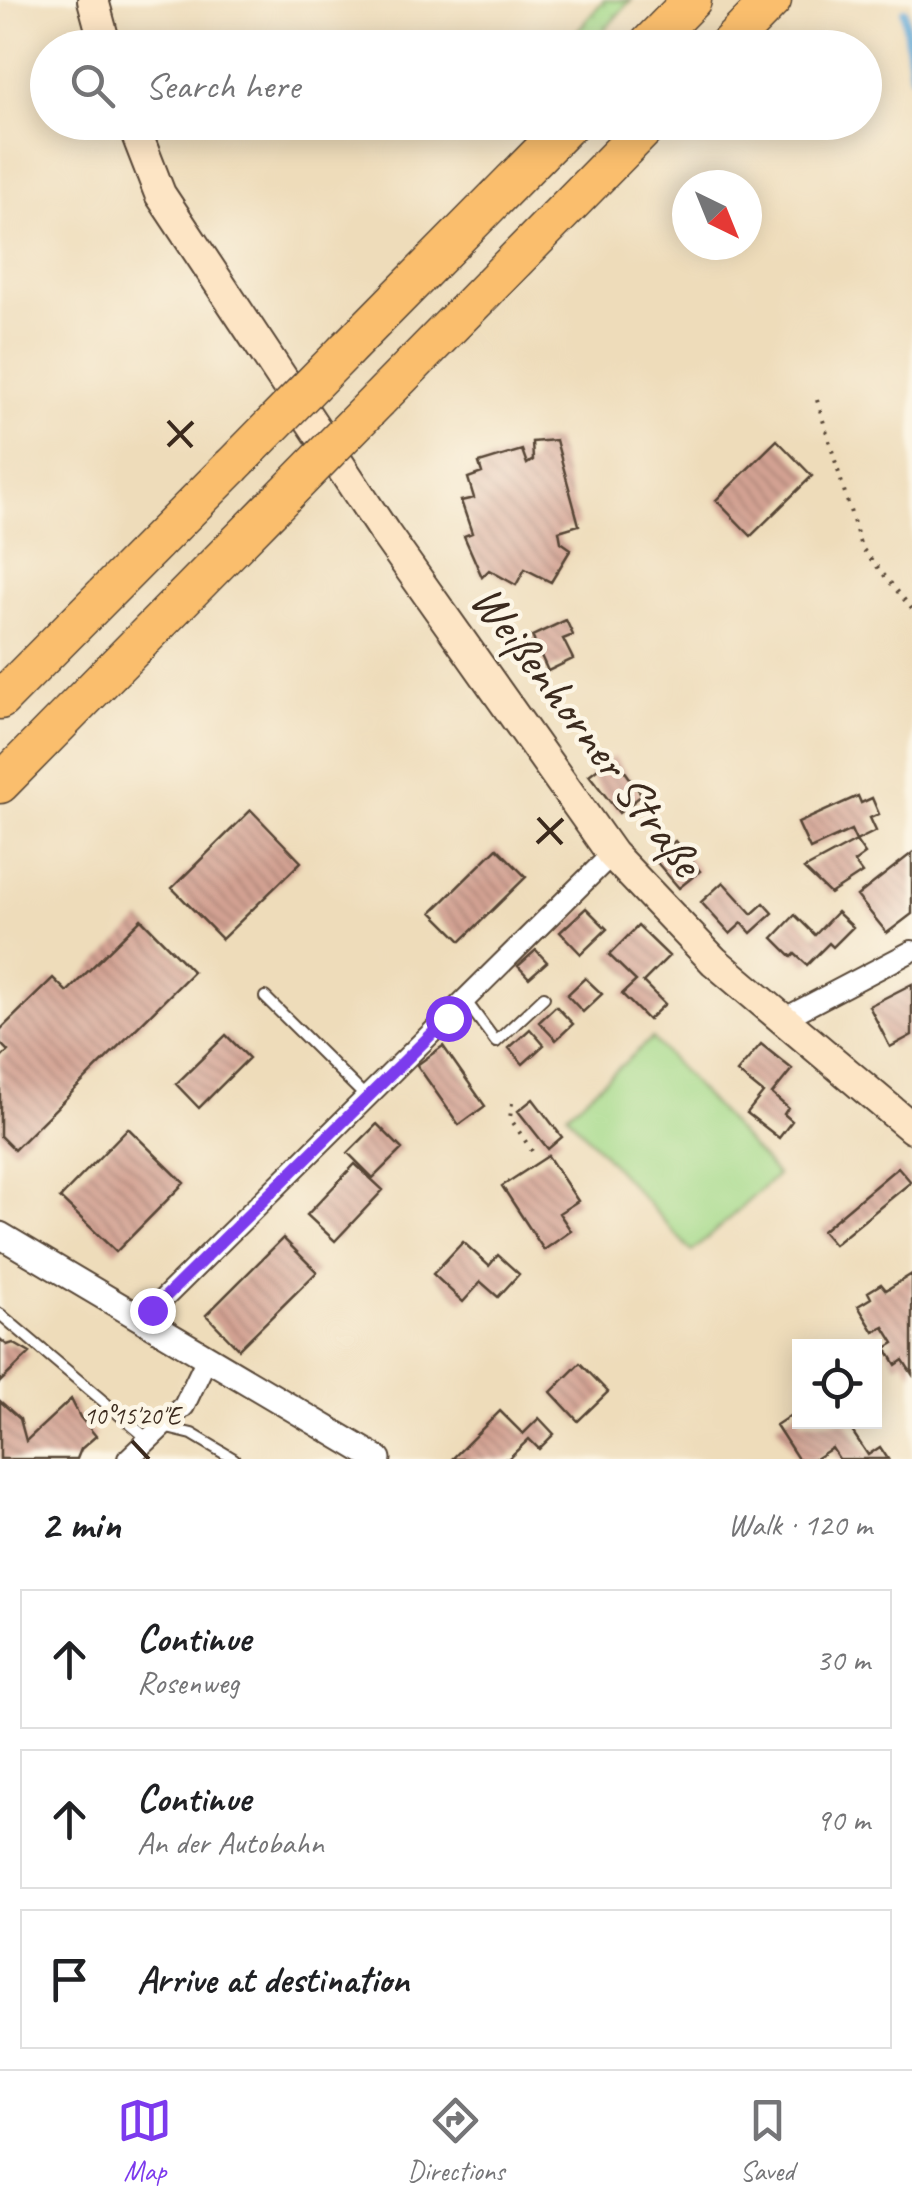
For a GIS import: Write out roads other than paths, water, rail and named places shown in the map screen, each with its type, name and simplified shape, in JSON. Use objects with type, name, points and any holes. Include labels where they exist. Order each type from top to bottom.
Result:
[{"type":"highway","points":[[662,30],[692,0]]},
{"type":"highway","points":[[743,30],[772,0]]},
{"type":"highway","points":[[0,700],[552,140]]},
{"type":"highway","points":[[0,784],[634,140]]},
{"type":"main road","points":[[93,0],[101,30]]},
{"type":"main road","name":"Weißenhorner Straße","points":[[139,140],[160,194],[384,532],[612,854],[700,948],[912,1128]]},
{"type":"street","points":[[142,1320],[612,854]]},
{"type":"street","points":[[784,1019],[912,951]]},
{"type":"street","points":[[0,1235],[378,1459]]},
{"type":"street","points":[[128,1459],[184,1406],[207,1358]]},
{"type":"lane","points":[[265,997],[367,1098]]},
{"type":"lane","points":[[465,1000],[496,1042],[544,998]]},
{"type":"lane","points":[[0,1314],[156,1433],[192,1434],[234,1459]]},
{"type":"waterway","points":[[904,11],[912,75]]}]
